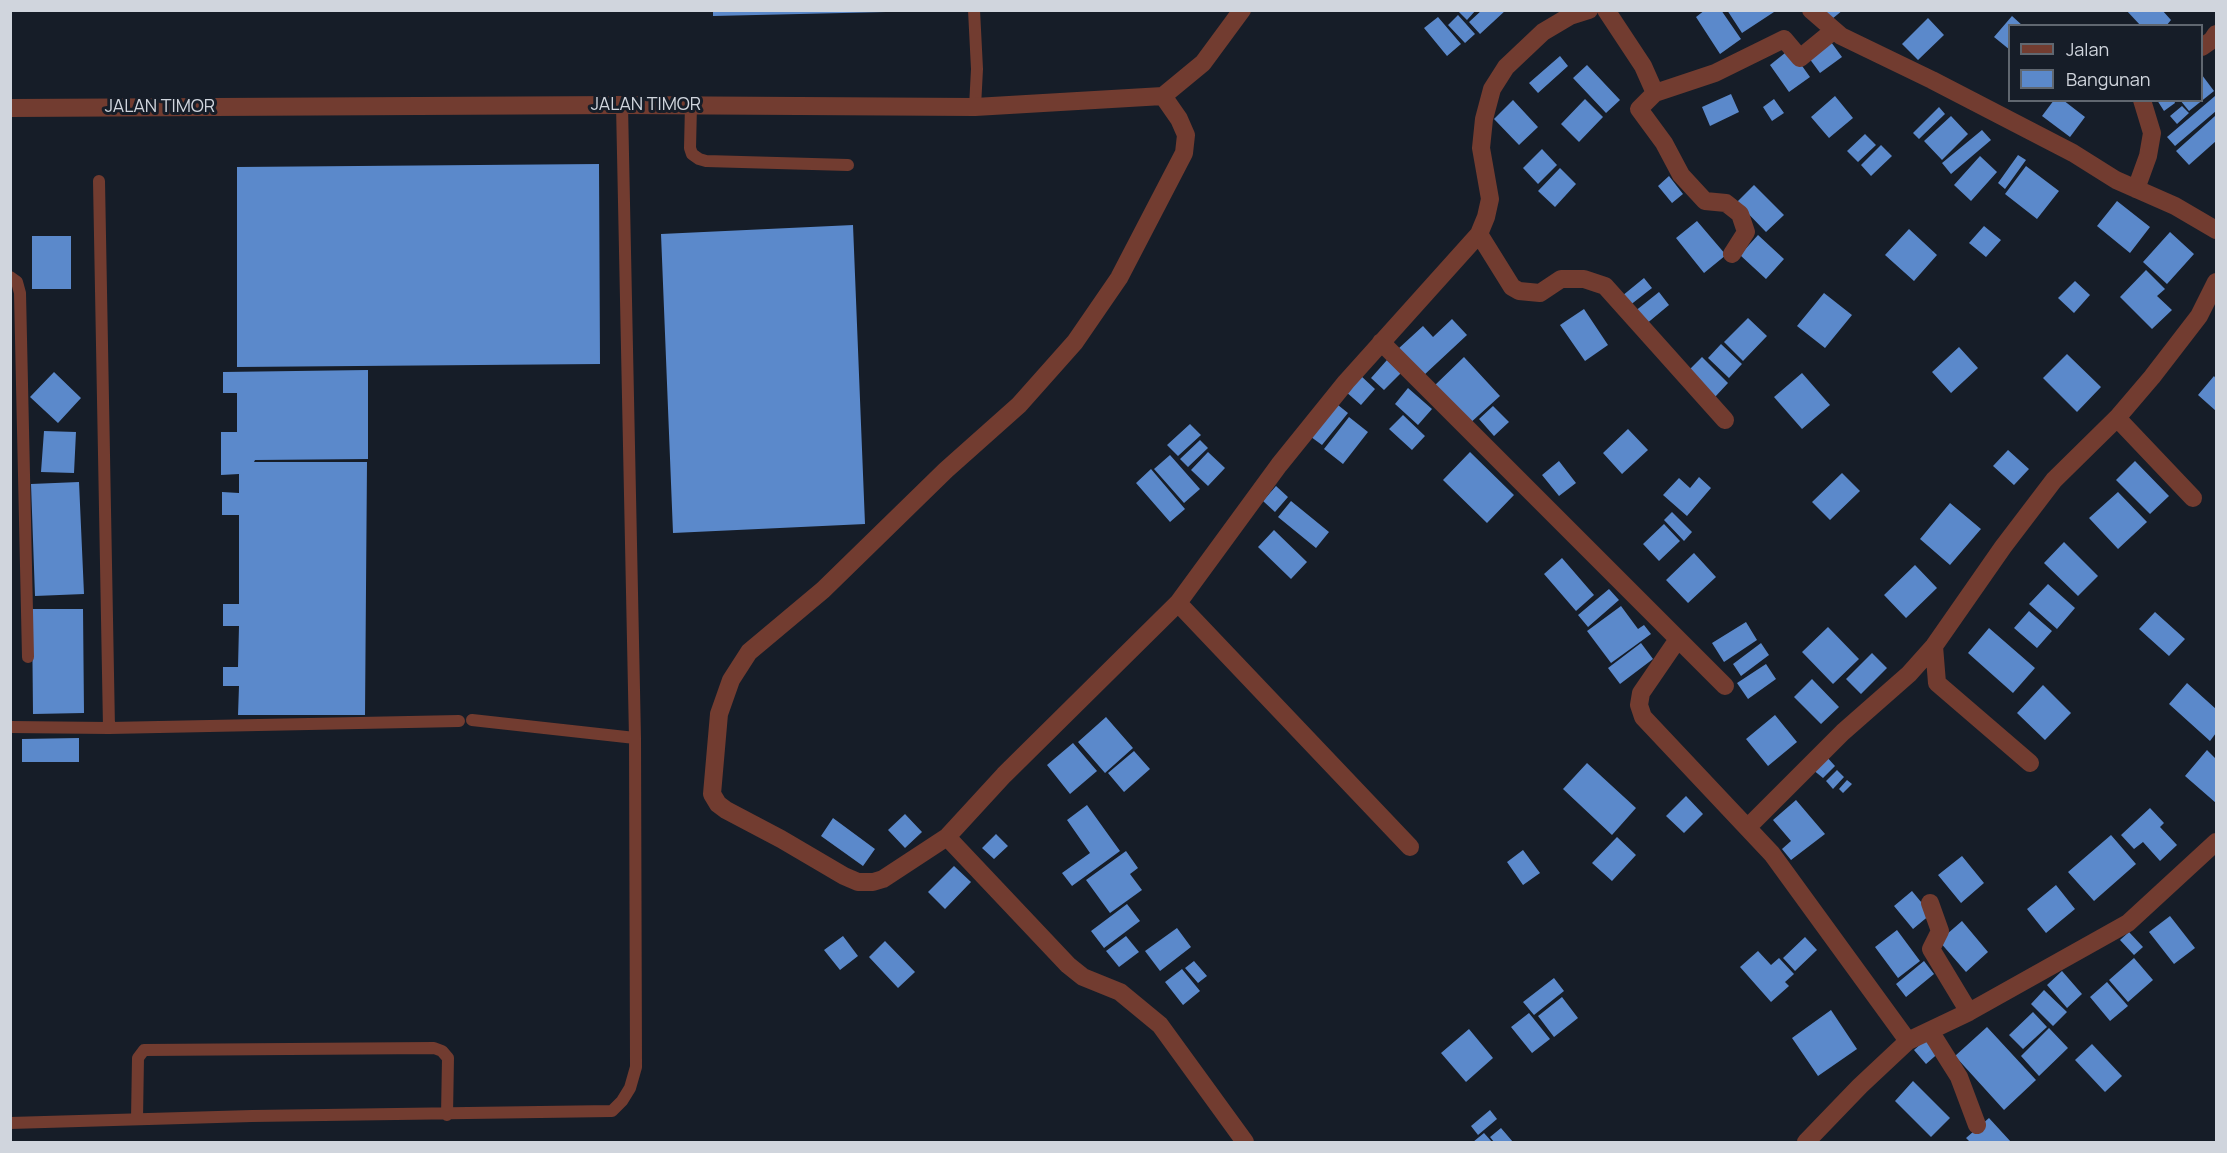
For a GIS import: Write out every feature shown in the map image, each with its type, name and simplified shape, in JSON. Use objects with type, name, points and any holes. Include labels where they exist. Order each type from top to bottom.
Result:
[{"type":"street","points":[[1242,10],[1203,63],[1163,96],[1179,119],[1186,135],[1184,153],[1119,278],[1075,342],[1019,405],[946,470],[823,590],[749,652],[731,680],[719,714],[712,794],[718,804],[844,876],[858,882],[883,879],[947,837],[1012,766],[1178,603],[1279,465],[1381,342],[1479,234],[1490,199],[1481,148],[1484,119],[1492,89],[1506,67],[1543,32],[1570,16],[1589,10]]},
{"type":"street","points":[[1606,10],[1643,66],[1655,93]]},
{"type":"street","points":[[1811,10],[1841,36],[2063,148],[2116,180],[2175,206],[2217,230]]},
{"type":"street","points":[[1732,254],[1746,232],[1740,214],[1726,203],[1705,201],[1682,175],[1664,143],[1639,109],[1655,93],[1715,74],[1784,39],[1800,58],[1833,31]]},
{"type":"street","points":[[2203,46],[2217,34]]},
{"type":"street","name":"JALAN TIMOR","points":[[10,108],[622,105],[975,107],[1163,96]]},
{"type":"street","points":[[2136,189],[2148,156],[2152,133],[2143,102]]},
{"type":"street","points":[[1479,234],[1512,287],[1519,291],[1540,293],[1561,279],[1584,279],[1605,285],[1725,420]]},
{"type":"street","points":[[1748,827],[1843,732],[1909,674],[1934,646],[2054,480],[2117,418],[2152,377],[2199,316],[2217,282]]},
{"type":"street","points":[[1381,342],[1725,686]]},
{"type":"street","points":[[2117,418],[2193,498]]},
{"type":"street","points":[[1178,603],[1410,847]]},
{"type":"street","points":[[1678,639],[1641,693],[1639,705],[1643,717],[1772,854],[1908,1041]]},
{"type":"street","points":[[1934,646],[1937,683],[2030,763]]},
{"type":"street","points":[[947,837],[1068,965],[1083,977],[1120,992],[1161,1025],[1245,1143]]},
{"type":"street","points":[[1806,1143],[1860,1086],[1908,1041],[1969,1012],[2128,923],[2217,842]]},
{"type":"street","points":[[1930,903],[1940,931],[1931,949],[1969,1012]]},
{"type":"street","points":[[1930,1031],[1959,1077],[1977,1125]]},
{"type":"lane","points":[[974,10],[977,69],[975,107]]},
{"type":"lane","points":[[10,1123],[612,1111],[630,1088],[636,1067],[635,738],[622,105]]},
{"type":"lane","points":[[691,105],[690,148],[692,154],[699,159],[848,165]]},
{"type":"lane","points":[[99,181],[109,728]]},
{"type":"lane","points":[[10,278],[17,282],[20,293],[28,657]]},
{"type":"lane","points":[[472,720],[635,738]]},
{"type":"lane","points":[[10,727],[109,728],[459,721]]},
{"type":"lane","points":[[137,1119],[138,1058],[144,1050],[434,1048],[442,1051],[448,1059],[447,1115]]},
{"type":"building","points":[[713,10],[886,10],[886,12],[713,16]]},
{"type":"building","points":[[1457,10],[1476,10],[1467,20]]},
{"type":"building","points":[[1482,10],[1506,10],[1480,34],[1469,22]]},
{"type":"building","points":[[1705,10],[1721,10],[1741,39],[1720,54],[1696,17]]},
{"type":"building","points":[[1727,10],[1773,10],[1774,12],[1742,33]]},
{"type":"building","points":[[1825,10],[1843,10],[1832,19]]},
{"type":"building","points":[[2126,10],[2162,10],[2171,20],[2168,24],[2139,24]]},
{"type":"building","points":[[1458,15],[1475,34],[1465,43],[1448,25]]},
{"type":"building","points":[[2012,16],[2021,24],[2008,24],[2008,48],[1994,37]]},
{"type":"building","points":[[1438,17],[1461,44],[1447,56],[1424,28]]},
{"type":"building","points":[[1928,18],[1944,35],[1918,60],[1902,44]]},
{"type":"building","points":[[1831,42],[1842,57],[1820,73],[1809,58]]},
{"type":"building","points":[[1790,49],[1810,77],[1789,92],[1770,65]]},
{"type":"building","points":[[1560,56],[1568,66],[1538,93],[1529,83]]},
{"type":"building","points":[[1587,65],[1620,100],[1606,113],[1573,78]]},
{"type":"building","points":[[2203,76],[2214,91],[2203,100]]},
{"type":"building","points":[[1731,94],[1739,112],[1710,126],[1702,107]]},
{"type":"building","points":[[1835,96],[1853,118],[1829,138],[1811,117]]},
{"type":"building","points":[[2215,96],[2216,111],[2175,146],[2167,137]]},
{"type":"building","points":[[1585,99],[1603,117],[1579,142],[1561,124]]},
{"type":"building","points":[[1774,99],[1784,113],[1772,121],[1763,107]]},
{"type":"building","points":[[1513,100],[1538,127],[1519,145],[1494,119]]},
{"type":"building","points":[[2052,102],[2066,102],[2085,117],[2070,137],[2042,116]]},
{"type":"building","points":[[2158,102],[2175,102],[2175,103],[2164,111]]},
{"type":"building","points":[[2182,102],[2200,102],[2189,111]]},
{"type":"building","points":[[2182,106],[2189,113],[2177,124],[2170,116]]},
{"type":"building","points":[[1939,107],[1945,114],[1919,139],[1913,133]]},
{"type":"building","points":[[1951,116],[1968,134],[1942,160],[1924,141]]},
{"type":"building","points":[[2215,116],[2216,141],[2189,165],[2176,151]]},
{"type":"building","points":[[1982,130],[1991,140],[1951,174],[1942,163]]},
{"type":"building","points":[[1865,134],[1876,145],[1858,162],[1847,151]]},
{"type":"building","points":[[1881,145],[1892,156],[1871,176],[1861,165]]},
{"type":"building","points":[[1542,149],[1557,165],[1538,184],[1523,168]]},
{"type":"building","points":[[2018,155],[2026,160],[2005,189],[1998,183]]},
{"type":"building","points":[[1980,156],[1997,172],[1971,201],[1954,185]]},
{"type":"building","points":[[599,164],[600,364],[237,367],[237,167]]},
{"type":"building","points":[[2026,166],[2059,191],[2037,219],[2005,194]]},
{"type":"building","points":[[1560,168],[1576,184],[1555,207],[1538,191]]},
{"type":"building","points":[[1669,176],[1683,194],[1672,203],[1658,186]]},
{"type":"building","points":[[1754,185],[1784,215],[1766,232],[1737,202]]},
{"type":"building","points":[[2117,201],[2150,227],[2130,253],[2097,226]]},
{"type":"building","points":[[1697,221],[1726,255],[1704,273],[1676,238]]},
{"type":"building","points":[[853,225],[865,524],[673,533],[661,234]]},
{"type":"building","points":[[1984,226],[2001,240],[1986,257],[1969,243]]},
{"type":"building","points":[[1909,229],[1937,255],[1914,281],[1885,255]]},
{"type":"building","points":[[2170,232],[2194,254],[2167,284],[2143,262]]},
{"type":"building","points":[[1758,235],[1784,259],[1766,279],[1740,255]]},
{"type":"building","points":[[32,236],[71,236],[71,289],[32,289]]},
{"type":"building","points":[[2146,270],[2165,289],[2157,296],[2172,310],[2152,329],[2120,297]]},
{"type":"building","points":[[1644,278],[1652,288],[1629,306],[1622,296]]},
{"type":"building","points":[[2075,281],[2090,295],[2074,313],[2058,298]]},
{"type":"building","points":[[1659,292],[1669,305],[1645,325],[1634,312]]},
{"type":"building","points":[[1824,293],[1852,315],[1825,348],[1797,326]]},
{"type":"building","points":[[1584,309],[1608,345],[1585,361],[1560,325]]},
{"type":"building","points":[[1748,318],[1767,336],[1743,361],[1724,342]]},
{"type":"building","points":[[1452,319],[1467,335],[1423,376],[1398,349],[1423,326],[1433,337]]},
{"type":"building","points":[[1721,344],[1742,364],[1729,378],[1708,358]]},
{"type":"building","points":[[1959,347],[1978,368],[1951,393],[1932,372]]},
{"type":"building","points":[[2067,354],[2101,387],[2077,412],[2043,378]]},
{"type":"building","points":[[1464,357],[1500,396],[1468,425],[1433,387]]},
{"type":"building","points":[[1702,357],[1728,383],[1715,397],[1688,371]]},
{"type":"building","points":[[1387,360],[1401,373],[1384,390],[1371,378]]},
{"type":"building","points":[[368,370],[368,459],[255,460],[254,462],[367,462],[365,715],[238,715],[239,686],[223,686],[223,667],[238,667],[239,626],[223,626],[223,604],[239,604],[239,515],[222,515],[222,492],[239,493],[239,474],[221,475],[221,432],[237,432],[237,393],[223,393],[223,372]]},
{"type":"building","points":[[54,372],[81,398],[58,423],[30,397]]},
{"type":"building","points":[[1802,373],[1830,405],[1802,429],[1774,397]]},
{"type":"building","points":[[1360,375],[1375,389],[1361,405],[1345,391]]},
{"type":"building","points":[[2214,376],[2216,379],[2216,411],[2198,395]]},
{"type":"building","points":[[1408,388],[1432,409],[1418,425],[1395,404]]},
{"type":"building","points":[[1333,401],[1348,413],[1322,445],[1307,434]]},
{"type":"building","points":[[1493,406],[1509,422],[1494,436],[1479,419]]},
{"type":"building","points":[[1403,415],[1425,436],[1412,450],[1389,429]]},
{"type":"building","points":[[1349,417],[1368,432],[1343,464],[1324,449]]},
{"type":"building","points":[[1190,424],[1201,435],[1178,456],[1167,445]]},
{"type":"building","points":[[1628,429],[1648,450],[1622,474],[1603,453]]},
{"type":"building","points":[[44,431],[76,432],[74,473],[41,472]]},
{"type":"building","points":[[1200,440],[1208,448],[1188,467],[1180,459]]},
{"type":"building","points":[[2008,450],[2029,469],[2014,485],[1993,466]]},
{"type":"building","points":[[1208,452],[1225,468],[1208,486],[1191,470]]},
{"type":"building","points":[[1470,452],[1514,495],[1487,523],[1443,480]]},
{"type":"building","points":[[1170,455],[1200,489],[1184,503],[1154,469]]},
{"type":"building","points":[[1559,461],[1576,483],[1559,496],[1542,475]]},
{"type":"building","points":[[2135,461],[2169,496],[2150,514],[2116,480]]},
{"type":"building","points":[[1151,469],[1185,509],[1170,522],[1136,483]]},
{"type":"building","points":[[1842,473],[1860,491],[1830,520],[1812,502]]},
{"type":"building","points":[[1699,477],[1711,488],[1687,516],[1663,495],[1679,478],[1690,488]]},
{"type":"building","points":[[79,482],[84,594],[35,596],[31,484]]},
{"type":"building","points":[[1276,486],[1288,497],[1275,512],[1263,501]]},
{"type":"building","points":[[2118,492],[2147,522],[2118,549],[2089,518]]},
{"type":"building","points":[[1291,501],[1329,532],[1316,548],[1278,517]]},
{"type":"building","points":[[1950,503],[1981,529],[1950,565],[1920,539]]},
{"type":"building","points":[[1672,512],[1692,532],[1684,541],[1664,520]]},
{"type":"building","points":[[1664,524],[1680,541],[1659,561],[1643,544]]},
{"type":"building","points":[[1274,530],[1307,562],[1291,579],[1258,547]]},
{"type":"building","points":[[2064,542],[2098,576],[2078,596],[2044,563]]},
{"type":"building","points":[[1694,553],[1716,577],[1688,603],[1666,580]]},
{"type":"building","points":[[1562,558],[1594,595],[1576,611],[1544,574]]},
{"type":"building","points":[[1915,565],[1937,588],[1906,618],[1884,595]]},
{"type":"building","points":[[2048,584],[2075,608],[2057,629],[2029,604]]},
{"type":"building","points":[[1609,589],[1619,600],[1588,627],[1578,615]]},
{"type":"building","points":[[1621,606],[1638,629],[1644,625],[1651,634],[1611,663],[1587,631]]},
{"type":"building","points":[[32,609],[83,609],[84,713],[33,714]]},
{"type":"building","points":[[2029,611],[2052,631],[2037,648],[2014,628]]},
{"type":"building","points":[[2155,612],[2185,639],[2169,656],[2139,629]]},
{"type":"building","points":[[1746,622],[1757,640],[1724,662],[1712,643]]},
{"type":"building","points":[[1828,627],[1859,659],[1833,684],[1802,652]]},
{"type":"building","points":[[1989,628],[2035,668],[2013,693],[1968,653]]},
{"type":"building","points":[[1641,643],[1653,659],[1620,684],[1608,668]]},
{"type":"building","points":[[1761,643],[1769,655],[1741,676],[1733,664]]},
{"type":"building","points":[[1872,653],[1887,668],[1861,694],[1846,679]]},
{"type":"building","points":[[1766,664],[1776,679],[1748,699],[1737,683]]},
{"type":"building","points":[[1812,679],[1839,707],[1821,724],[1794,697]]},
{"type":"building","points":[[2187,683],[2216,709],[2216,733],[2210,741],[2169,704]]},
{"type":"building","points":[[2043,685],[2071,713],[2045,740],[2017,713]]},
{"type":"building","points":[[1775,715],[1797,742],[1768,766],[1746,739]]},
{"type":"building","points":[[1106,717],[1133,748],[1105,773],[1078,742]]},
{"type":"building","points":[[79,738],[79,762],[22,762],[22,739]]},
{"type":"building","points":[[1073,743],[1097,771],[1070,794],[1047,765]]},
{"type":"building","points":[[2207,750],[2216,759],[2216,803],[2185,776]]},
{"type":"building","points":[[1134,751],[1150,769],[1124,792],[1108,773]]},
{"type":"building","points":[[1825,755],[1835,766],[1823,778],[1812,769]]},
{"type":"building","points":[[1587,763],[1636,808],[1612,835],[1563,789]]},
{"type":"building","points":[[1837,770],[1844,777],[1833,789],[1826,781]]},
{"type":"building","points":[[1847,780],[1852,784],[1843,793],[1839,789]]},
{"type":"building","points":[[1686,796],[1703,814],[1684,833],[1666,816]]},
{"type":"building","points":[[1796,800],[1825,834],[1791,860],[1782,849],[1791,841],[1773,820]]},
{"type":"building","points":[[1087,805],[1120,851],[1072,886],[1062,873],[1090,853],[1067,820]]},
{"type":"building","points":[[2150,808],[2164,823],[2160,827],[2177,845],[2160,861],[2143,842],[2134,849],[2121,835]]},
{"type":"building","points":[[905,814],[922,832],[905,848],[888,830]]},
{"type":"building","points":[[833,818],[875,849],[863,866],[821,836]]},
{"type":"building","points":[[996,834],[1008,846],[994,859],[982,848]]},
{"type":"building","points":[[2111,835],[2136,864],[2094,901],[2068,872]]},
{"type":"building","points":[[1617,837],[1636,855],[1612,881],[1592,863]]},
{"type":"building","points":[[1523,850],[1540,873],[1523,885],[1507,862]]},
{"type":"building","points":[[1126,851],[1138,868],[1130,874],[1142,890],[1110,913],[1086,880]]},
{"type":"building","points":[[1962,856],[1984,883],[1961,903],[1938,875]]},
{"type":"building","points":[[954,866],[971,882],[945,909],[928,892]]},
{"type":"building","points":[[2056,885],[2075,909],[2046,933],[2027,909]]},
{"type":"building","points":[[1912,891],[1931,914],[1913,929],[1894,906]]},
{"type":"building","points":[[1127,904],[1140,921],[1104,948],[1091,931]]},
{"type":"building","points":[[2170,916],[2195,948],[2174,964],[2149,932]]},
{"type":"building","points":[[1962,921],[1988,952],[1966,972],[1939,941]]},
{"type":"building","points":[[1177,928],[1191,947],[1160,971],[1145,951]]},
{"type":"building","points":[[1897,930],[1920,961],[1898,978],[1875,947]]},
{"type":"building","points":[[2129,932],[2143,947],[2134,955],[2120,940]]},
{"type":"building","points":[[843,936],[858,956],[840,970],[824,950]]},
{"type":"building","points":[[1126,936],[1139,952],[1119,967],[1106,951]]},
{"type":"building","points":[[1805,937],[1817,950],[1795,971],[1783,958]]},
{"type":"building","points":[[885,941],[915,972],[898,988],[869,957]]},
{"type":"building","points":[[1758,951],[1771,965],[1779,958],[1794,974],[1785,982],[1789,986],[1771,1002],[1740,967]]},
{"type":"building","points":[[2134,958],[2153,980],[2128,1002],[2109,980]]},
{"type":"building","points":[[1194,961],[1207,976],[1198,983],[1185,968]]},
{"type":"building","points":[[1924,961],[1934,974],[1906,997],[1896,984]]},
{"type":"building","points":[[1182,969],[1200,991],[1183,1005],[1165,982]]},
{"type":"building","points":[[2062,971],[2082,994],[2067,1008],[2047,985]]},
{"type":"building","points":[[1554,978],[1564,991],[1534,1015],[1523,1002]]},
{"type":"building","points":[[2107,982],[2128,1006],[2110,1021],[2090,997]]},
{"type":"building","points":[[2044,990],[2067,1012],[2053,1026],[2031,1004]]},
{"type":"building","points":[[1562,997],[1578,1018],[1554,1037],[1538,1016]]},
{"type":"building","points":[[1831,1010],[1857,1049],[1818,1076],[1792,1038]]},
{"type":"building","points":[[2033,1012],[2047,1027],[2023,1049],[2009,1035]]},
{"type":"building","points":[[1529,1013],[1550,1039],[1532,1053],[1511,1027]]},
{"type":"building","points":[[1987,1027],[2036,1080],[2004,1110],[1955,1056]]},
{"type":"building","points":[[2049,1028],[2068,1048],[2039,1076],[2021,1056]]},
{"type":"building","points":[[1469,1029],[1493,1058],[1466,1082],[1441,1053]]},
{"type":"building","points":[[1930,1036],[1942,1050],[1926,1064],[1914,1050]]},
{"type":"building","points":[[2092,1044],[2122,1076],[2105,1092],[2075,1060]]},
{"type":"building","points":[[1913,1081],[1950,1118],[1931,1137],[1895,1101]]},
{"type":"building","points":[[1490,1110],[1497,1119],[1478,1135],[1471,1126]]},
{"type":"building","points":[[1989,1118],[2011,1142],[1970,1142],[1966,1138]]},
{"type":"building","points":[[1501,1128],[1513,1142],[1494,1142],[1490,1137]]},
{"type":"building","points":[[1484,1133],[1492,1142],[1473,1142]]}]
